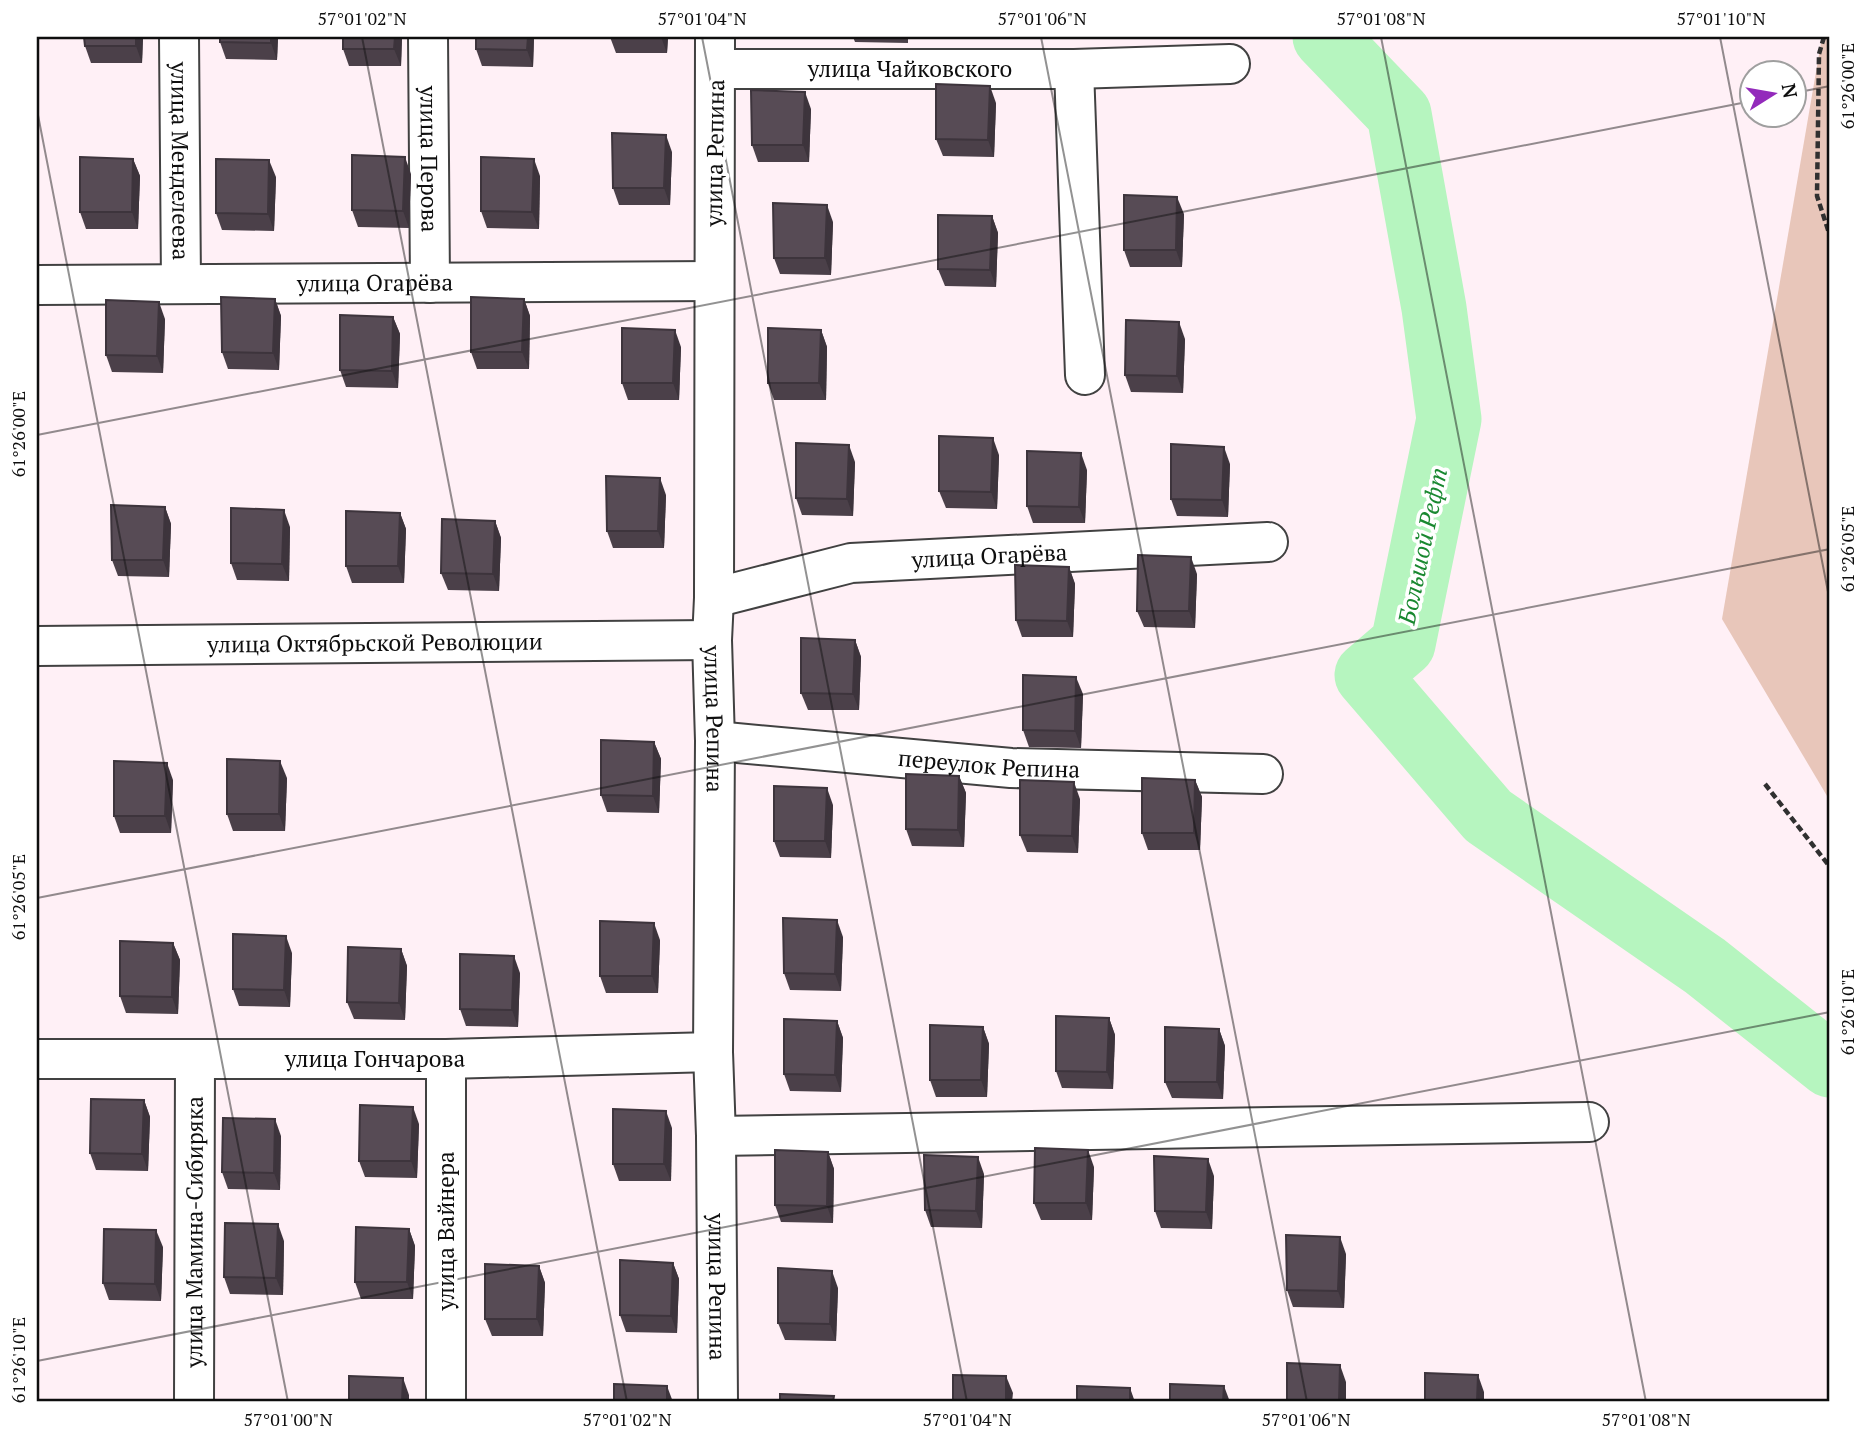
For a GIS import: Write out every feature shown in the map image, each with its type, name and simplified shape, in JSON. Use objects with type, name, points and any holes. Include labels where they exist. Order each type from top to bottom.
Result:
[{"type":"street","name":"улица Менделеева","points":[[179,37],[181,285]]},
{"type":"street","name":"улица Перова","points":[[428,37],[430,283]]},
{"type":"street","name":"улица Чайковского","points":[[715,53],[1074,69],[1230,64]]},
{"type":"street","name":"улица Репина","points":[[715,53],[712,640],[715,741],[713,1052],[718,1402]]},
{"type":"street","points":[[1074,69],[1085,375]]},
{"type":"street","name":"улица Огарёва","points":[[37,285],[714,281]]},
{"type":"street","name":"улица Огарёва","points":[[714,598],[851,563],[1268,542]]},
{"type":"street","name":"улица Октябрьской Революции","points":[[37,646],[712,640]]},
{"type":"street","name":"переулок Репина","points":[[715,741],[1011,768],[1262,774]]},
{"type":"street","name":"улица Гончарова","points":[[37,1059],[446,1059],[713,1052]]},
{"type":"street","name":"улица Вайнера","points":[[446,1059],[446,1402]]},
{"type":"street","name":"улица Мамина-Сибиряка","points":[[194,1402],[195,1060]]},
{"type":"street","points":[[716,1136],[1589,1122]]},
{"type":"path","points":[[1824,37],[1819,54],[1817,196],[1830,236]]},
{"type":"path","points":[[1765,784],[1830,867]]},
{"type":"shaded area","points":[[1822,37],[1830,37],[1830,801],[1722,619]]},
{"type":"building","points":[[84,37],[136,37],[136,46],[85,46]]},
{"type":"building","points":[[220,37],[271,37],[271,43],[220,42]]},
{"type":"building","points":[[343,37],[395,37],[394,49],[343,49]]},
{"type":"building","points":[[476,37],[528,37],[527,50],[476,49]]},
{"type":"building","points":[[936,84],[990,86],[988,140],[936,139]]},
{"type":"building","points":[[751,90],[805,92],[803,145],[752,145]]},
{"type":"building","points":[[612,133],[666,135],[664,188],[613,188]]},
{"type":"building","points":[[352,155],[405,157],[403,211],[352,210]]},
{"type":"building","points":[[80,157],[133,159],[132,212],[80,212]]},
{"type":"building","points":[[481,157],[534,159],[532,212],[481,211]]},
{"type":"building","points":[[216,159],[269,160],[268,214],[216,213]]},
{"type":"building","points":[[1124,195],[1177,197],[1176,250],[1124,250]]},
{"type":"building","points":[[773,203],[827,205],[825,258],[774,258]]},
{"type":"building","points":[[938,215],[992,216],[990,270],[938,269]]},
{"type":"building","points":[[221,297],[275,299],[273,353],[222,352]]},
{"type":"building","points":[[471,297],[524,299],[522,352],[471,352]]},
{"type":"building","points":[[106,300],[159,302],[157,356],[106,355]]},
{"type":"building","points":[[340,315],[393,317],[392,371],[340,370]]},
{"type":"building","points":[[1126,320],[1179,322],[1177,376],[1125,375]]},
{"type":"building","points":[[622,328],[675,330],[673,383],[622,383]]},
{"type":"building","points":[[768,328],[821,330],[819,383],[768,383]]},
{"type":"building","points":[[939,436],[993,438],[991,492],[939,491]]},
{"type":"building","points":[[796,443],[849,445],[847,499],[796,498]]},
{"type":"building","points":[[1171,444],[1224,447],[1222,500],[1171,499]]},
{"type":"building","points":[[1027,451],[1081,453],[1079,507],[1027,506]]},
{"type":"building","points":[[606,476],[660,478],[658,531],[607,531]]},
{"type":"building","points":[[111,505],[165,507],[163,560],[112,560]]},
{"type":"building","points":[[231,508],[284,510],[282,564],[231,563]]},
{"type":"building","points":[[346,511],[400,513],[398,566],[346,566]]},
{"type":"building","points":[[442,519],[495,521],[493,574],[441,573]]},
{"type":"building","points":[[1138,555],[1191,557],[1189,611],[1137,611]]},
{"type":"building","points":[[1015,565],[1069,567],[1067,621],[1016,620]]},
{"type":"building","points":[[801,638],[855,640],[853,694],[801,693]]},
{"type":"building","points":[[1023,675],[1076,677],[1075,731],[1023,730]]},
{"type":"building","points":[[601,740],[654,742],[653,796],[601,795]]},
{"type":"building","points":[[227,759],[280,761],[279,814],[227,814]]},
{"type":"building","points":[[114,761],[167,763],[165,816],[114,816]]},
{"type":"building","points":[[906,774],[959,776],[958,830],[906,829]]},
{"type":"building","points":[[1142,778],[1195,780],[1194,833],[1142,833]]},
{"type":"building","points":[[1020,780],[1074,782],[1072,836],[1020,835]]},
{"type":"building","points":[[774,786],[827,788],[825,841],[774,841]]},
{"type":"building","points":[[783,918],[837,920],[835,974],[784,973]]},
{"type":"building","points":[[600,921],[654,923],[652,976],[600,976]]},
{"type":"building","points":[[233,934],[286,936],[284,990],[233,989]]},
{"type":"building","points":[[120,941],[173,943],[172,997],[120,996]]},
{"type":"building","points":[[348,947],[401,949],[399,1003],[347,1002]]},
{"type":"building","points":[[460,954],[514,956],[512,1010],[460,1009]]},
{"type":"building","points":[[1056,1016],[1109,1018],[1107,1072],[1056,1071]]},
{"type":"building","points":[[784,1019],[837,1021],[835,1075],[784,1074]]},
{"type":"building","points":[[930,1025],[983,1027],[981,1080],[930,1080]]},
{"type":"building","points":[[1165,1027],[1219,1029],[1217,1082],[1165,1082]]},
{"type":"building","points":[[91,1099],[144,1100],[142,1154],[90,1153]]},
{"type":"building","points":[[360,1105],[413,1107],[411,1161],[359,1161]]},
{"type":"building","points":[[613,1109],[666,1111],[664,1164],[613,1164]]},
{"type":"building","points":[[223,1118],[275,1119],[274,1173],[222,1172]]},
{"type":"building","points":[[1035,1148],[1088,1150],[1086,1203],[1034,1203]]},
{"type":"building","points":[[775,1150],[828,1152],[827,1206],[775,1205]]},
{"type":"building","points":[[924,1155],[978,1157],[976,1211],[925,1210]]},
{"type":"building","points":[[1154,1156],[1208,1159],[1206,1212],[1155,1211]]},
{"type":"building","points":[[225,1223],[278,1224],[276,1278],[224,1277]]},
{"type":"building","points":[[356,1227],[409,1229],[407,1282],[355,1282]]},
{"type":"building","points":[[104,1229],[156,1230],[155,1284],[103,1283]]},
{"type":"building","points":[[1286,1235],[1340,1237],[1338,1291],[1287,1290]]},
{"type":"building","points":[[620,1260],[673,1263],[671,1316],[620,1315]]},
{"type":"building","points":[[485,1264],[539,1266],[537,1319],[485,1319]]},
{"type":"building","points":[[778,1268],[832,1271],[830,1324],[778,1323]]},
{"type":"building","points":[[1287,1363],[1340,1365],[1339,1402],[1287,1402]]},
{"type":"building","points":[[1425,1373],[1478,1375],[1477,1402],[1425,1402]]},
{"type":"building","points":[[953,1375],[1006,1376],[1006,1402],[953,1402]]},
{"type":"building","points":[[349,1376],[403,1378],[402,1402],[349,1402]]},
{"type":"building","points":[[614,1384],[667,1386],[667,1402],[614,1402]]},
{"type":"building","points":[[1170,1384],[1224,1386],[1223,1402],[1170,1402]]},
{"type":"building","points":[[1077,1386],[1130,1388],[1130,1402],[1077,1402]]},
{"type":"building","points":[[780,1394],[834,1396],[833,1402],[780,1402]]},
{"type":"waterway","name":"Большой Рефт","points":[[1325,37],[1399,114],[1434,308],[1449,419],[1403,644],[1367,675],[1488,816],[1705,966],[1830,1065]]}]
